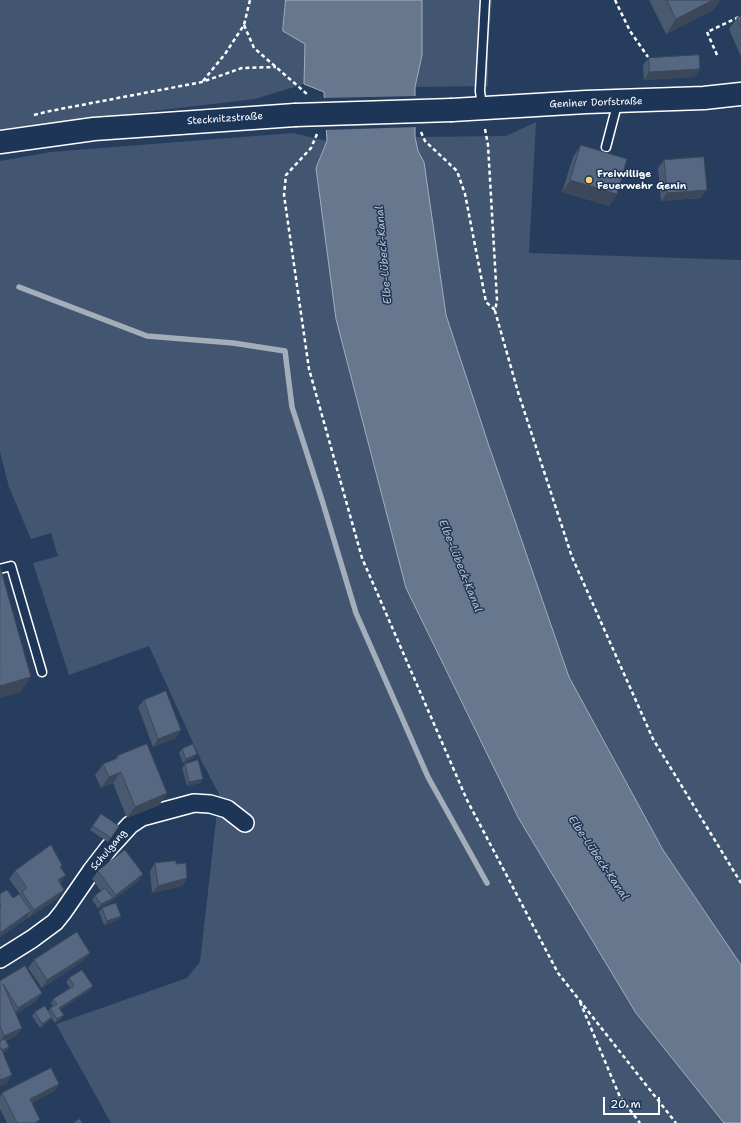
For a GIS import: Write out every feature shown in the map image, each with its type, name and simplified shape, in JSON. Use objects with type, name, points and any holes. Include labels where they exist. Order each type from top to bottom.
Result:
[{"type":"main road","name":"Geniner Dorfstraße","points":[[452,110],[704,98],[741,94]]},
{"type":"main road","name":"Stecknitzstraße","points":[[0,142],[94,129],[295,114],[452,110]]},
{"type":"street","name":"Schulgang","points":[[0,959],[32,939],[55,922],[109,848],[130,825],[142,817],[194,803],[210,804],[227,809],[245,823]]},
{"type":"lane","points":[[482,109],[480,91],[485,0]]},
{"type":"lane","points":[[606,147],[618,101]]},
{"type":"lane","points":[[0,569],[12,566],[42,672]]},
{"type":"path","points":[[202,82],[225,54],[244,25],[250,0]]},
{"type":"path","points":[[615,0],[630,31],[648,57]]},
{"type":"path","points":[[717,55],[707,32],[741,16]]},
{"type":"path","points":[[244,25],[254,48],[311,97]]},
{"type":"path","points":[[29,116],[202,82],[242,68],[276,67]]},
{"type":"path","points":[[482,109],[488,145],[497,300],[496,311],[518,392],[572,557],[653,739],[741,883]]},
{"type":"path","points":[[420,125],[420,132],[425,141],[457,171],[465,194],[486,302],[496,311]]},
{"type":"path","points":[[317,133],[311,148],[286,175],[284,195],[309,369],[362,558],[467,800],[558,973],[676,1123]]},
{"type":"path","points":[[579,999],[620,1097],[640,1123]]},
{"type":"shaded area","points":[[0,0],[286,0],[283,31],[305,44],[304,84],[255,99],[0,129]]},
{"type":"shaded area","points":[[422,0],[492,0],[488,49],[488,86],[415,87],[422,55]]},
{"type":"shaded area","points":[[536,122],[529,253],[741,260],[741,965],[663,850],[569,677],[489,446],[446,315],[424,162],[418,151],[415,137],[506,136]]},
{"type":"shaded area","points":[[293,133],[327,141],[316,168],[336,319],[406,588],[519,819],[636,1013],[724,1123],[111,1123],[56,1024],[187,978],[200,962],[219,794],[201,760],[149,646],[69,675],[33,563],[58,556],[51,533],[31,539],[9,487],[0,452],[0,161],[51,152]]},
{"type":"water","name":"Elbe-Lübeck-Kanal","points":[[286,0],[422,0],[422,55],[415,87],[415,137],[418,151],[424,162],[446,315],[489,446],[569,677],[663,850],[741,965],[741,1123],[724,1123],[636,1013],[519,819],[406,588],[336,319],[316,168],[327,141],[324,92],[304,84],[305,44],[283,31]]},
{"type":"pier","points":[[417,96],[417,127],[324,130],[323,98]]},
{"type":"building","points":[[667,0],[713,0],[676,19]]},
{"type":"building","points":[[741,16],[741,28],[737,18]]},
{"type":"building","points":[[699,55],[700,69],[649,72],[649,58]]},
{"type":"building","points":[[581,145],[627,159],[617,194],[570,180]]},
{"type":"building","points":[[704,157],[707,190],[667,193],[664,160]]},
{"type":"building","points":[[0,567],[31,677],[0,686]]},
{"type":"building","points":[[166,691],[181,730],[158,739],[144,700]]},
{"type":"building","points":[[147,744],[167,793],[135,807],[121,772],[109,777],[103,764],[118,758],[117,756]]},
{"type":"building","points":[[193,744],[197,754],[186,759],[182,749]]},
{"type":"building","points":[[198,760],[203,779],[189,782],[185,764]]},
{"type":"building","points":[[101,814],[119,826],[111,838],[93,826]]},
{"type":"building","points":[[51,845],[62,865],[60,867],[66,875],[58,880],[64,890],[34,910],[22,892],[27,888],[15,871]]},
{"type":"building","points":[[125,850],[143,874],[116,895],[98,871]]},
{"type":"building","points":[[176,861],[176,864],[186,863],[187,878],[158,886],[155,863]]},
{"type":"building","points":[[105,888],[113,898],[101,904],[95,896]]},
{"type":"building","points":[[7,890],[13,898],[19,894],[31,911],[0,933],[0,894]]},
{"type":"building","points":[[116,903],[121,916],[107,921],[102,908]]},
{"type":"building","points":[[77,932],[90,953],[47,980],[34,960]]},
{"type":"building","points":[[25,966],[42,993],[18,1008],[3,984],[22,1028],[4,1036],[0,1026],[0,981]]},
{"type":"building","points":[[82,970],[93,986],[59,1008],[64,1015],[57,1019],[50,1008],[57,1004],[53,999],[74,986],[69,978]]},
{"type":"building","points":[[45,1006],[52,1017],[42,1024],[35,1012]]},
{"type":"building","points":[[5,1039],[9,1047],[2,1050],[0,1048],[0,1041]]},
{"type":"building","points":[[0,1048],[12,1075],[0,1080]]},
{"type":"building","points":[[51,1068],[59,1084],[30,1099],[40,1120],[34,1123],[17,1123],[2,1093]]},
{"type":"building","points":[[80,1119],[82,1123],[73,1123]]},
{"type":"waterway","points":[[19,287],[147,336],[233,343],[285,351],[292,407],[356,613],[428,777],[487,883]]},
{"type":"place","name":"Freiwillige Feuerwehr Genin","points":[[589,180]]}]
